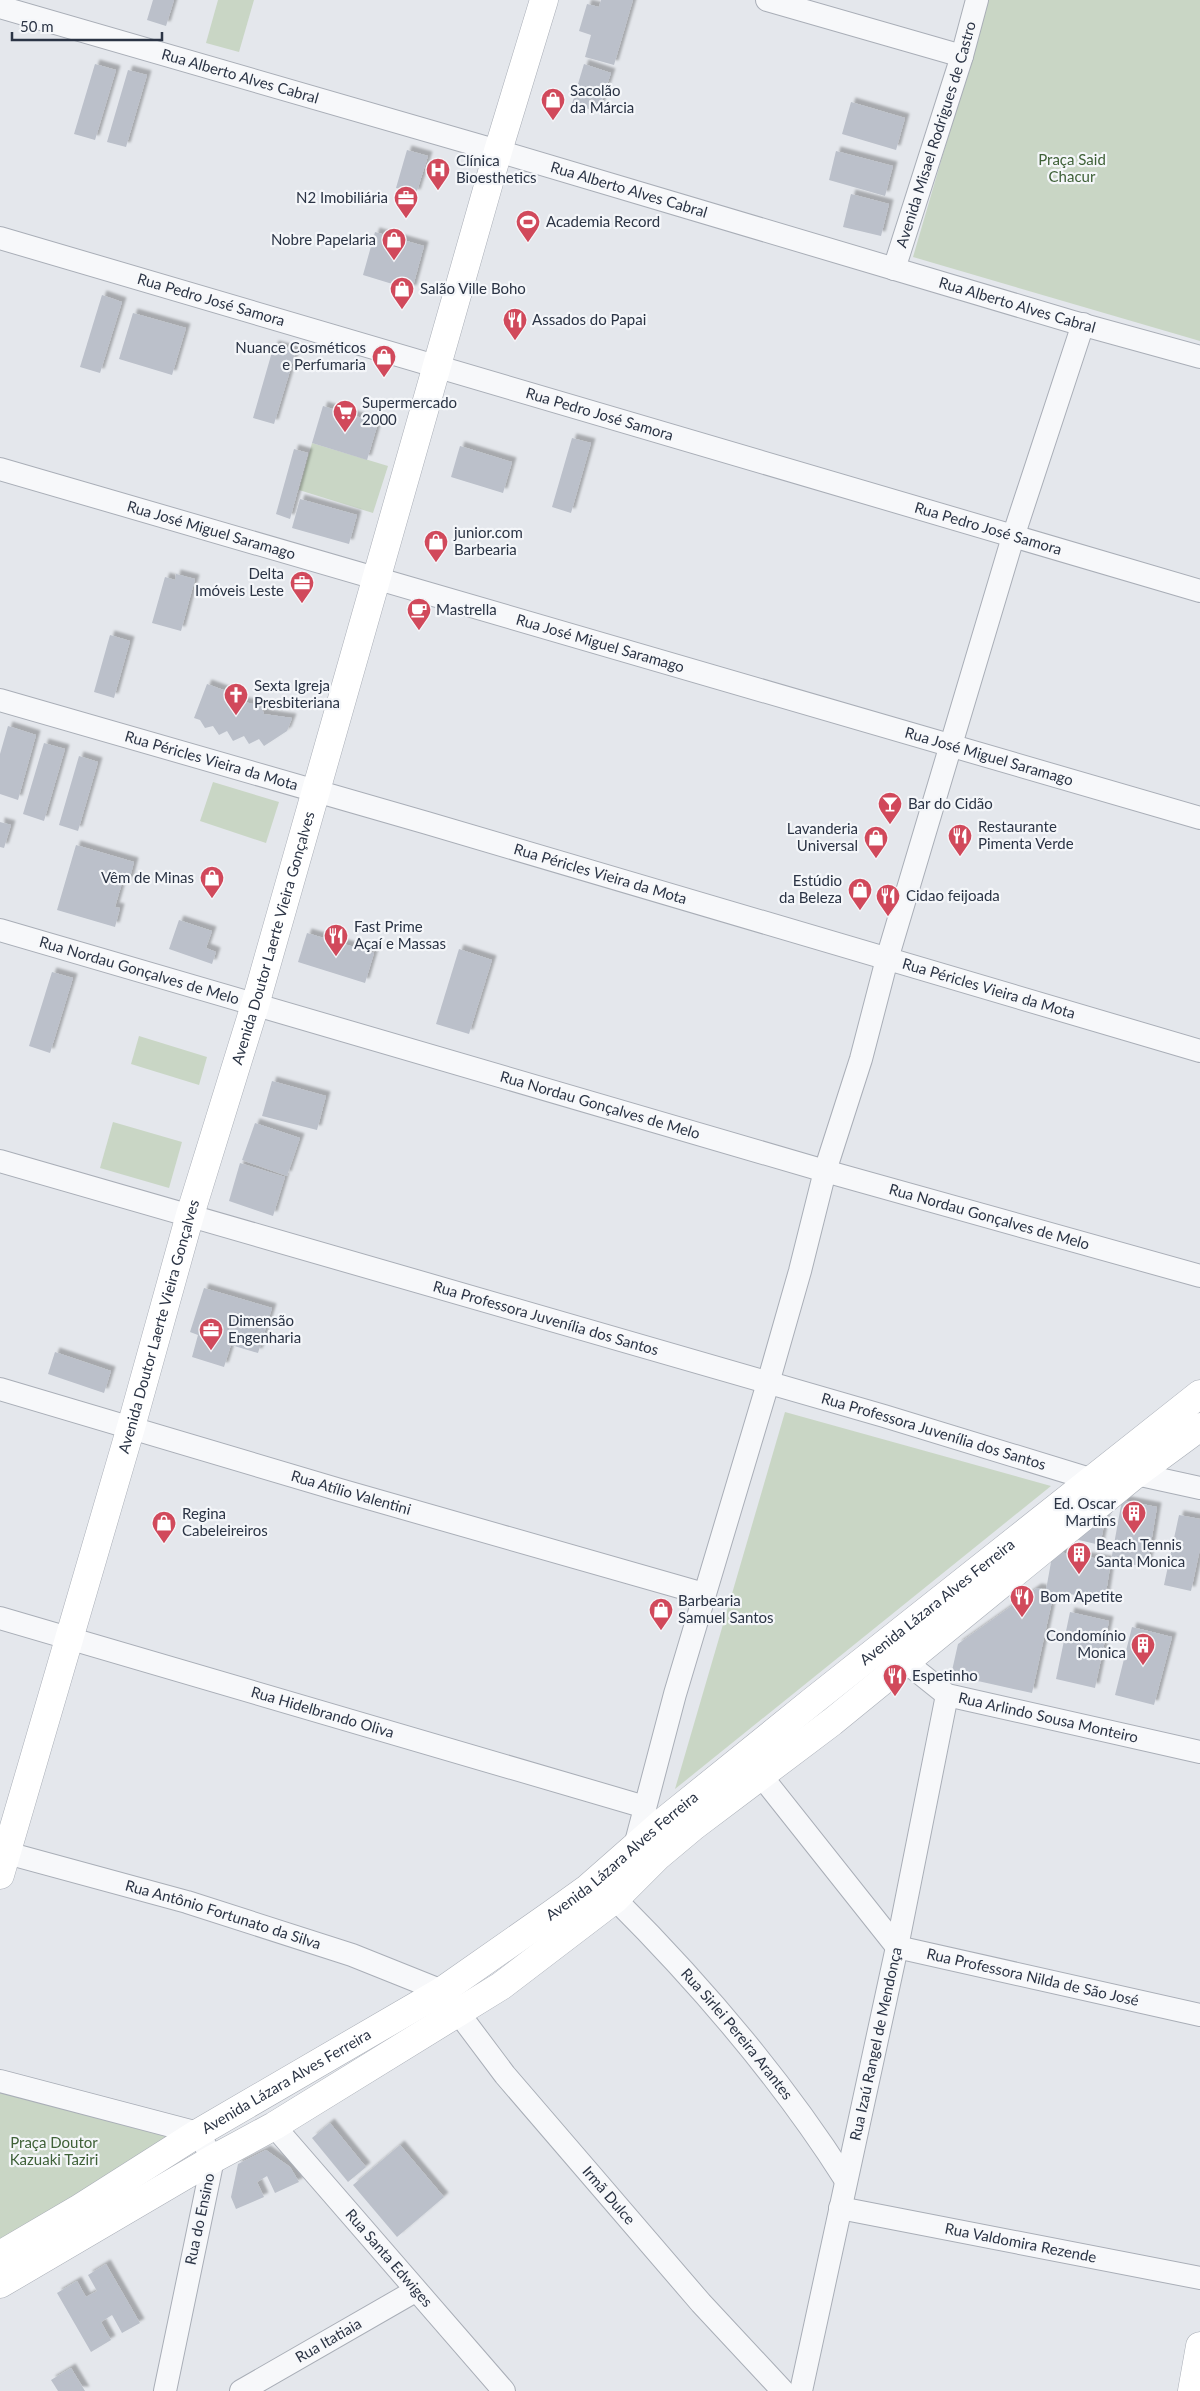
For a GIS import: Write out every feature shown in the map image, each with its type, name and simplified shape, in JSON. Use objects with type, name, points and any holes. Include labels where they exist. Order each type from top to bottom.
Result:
[{"type":"main road","name":"Avenida Doutor Laerte Vieira Gonçalves","points":[[2,1860],[131,1426],[190,1215],[255,1005],[438,368],[498,151],[544,0]]},
{"type":"main road","name":"Avenida Lázara Alves Ferreira","points":[[0,2255],[80,2208],[198,2133],[442,1991],[588,1888],[635,1846],[907,1663],[939,1634],[979,1585],[1090,1479],[1130,1450],[1200,1394]]},
{"type":"main road","name":"Avenida Lázara Alves Ferreira","points":[[0,2284],[213,2159],[274,2126],[501,1986],[615,1899],[754,1766],[979,1585],[1200,1428]]},
{"type":"main road","points":[[1192,2391],[1200,2346]]},
{"type":"street","points":[[767,0],[962,56]]},
{"type":"street","name":"Avenida Misael Rodrigues de Castro","points":[[894,269],[962,56],[977,0]]},
{"type":"street","name":"Rua Alberto Alves Cabral","points":[[0,8],[498,151],[894,269],[1200,357]]},
{"type":"street","name":"Rua Pedro José Samora","points":[[0,238],[1013,538],[1200,591]]},
{"type":"street","points":[[635,1846],[704,1594],[768,1383],[800,1271],[825,1171],[860,1059],[887,959],[1013,538],[1083,324]]},
{"type":"street","name":"Rua José Miguel Saramago","points":[[0,469],[951,744],[1200,818]]},
{"type":"street","name":"Rua Péricles Vieira da Mota","points":[[0,700],[1200,1051]]},
{"type":"street","name":"Rua Nordau Gonçalves de Melo","points":[[0,930],[825,1171],[1200,1276]]},
{"type":"street","name":"Rua Professora Juvenília dos Santos","points":[[0,1160],[768,1383],[1090,1479]]},
{"type":"street","name":"Rua Atílio Valentini","points":[[0,1388],[330,1487],[704,1594]]},
{"type":"street","points":[[1136,1474],[1200,1488]]},
{"type":"street","name":"Rua Hidelbrando Oliva","points":[[0,1618],[645,1807]]},
{"type":"street","name":"Rua Arlindo Sousa Monteiro","points":[[907,1663],[947,1696],[1200,1752]]},
{"type":"street","name":"Rua Izaú Rangel de Mendonça","points":[[800,2391],[897,1947],[947,1696]]},
{"type":"street","points":[[754,1766],[897,1947]]},
{"type":"street","name":"Rua Antônio Fortunato da Silva","points":[[2,1860],[187,1902],[352,1955],[442,1991]]},
{"type":"street","name":"Rua Sirlei Pereira Arantes","points":[[615,1899],[675,1959],[750,2049],[818,2138],[845,2179]]},
{"type":"street","name":"Rua Professora Nilda de São José","points":[[897,1947],[1200,2015]]},
{"type":"street","name":"Irmã Dulce","points":[[442,1991],[505,2075],[700,2303],[783,2391]]},
{"type":"street","points":[[0,2081],[198,2133]]},
{"type":"street","name":"Rua Santa Edwiges","points":[[274,2126],[415,2291],[504,2391]]},
{"type":"street","name":"Rua do Ensino","points":[[165,2391],[213,2159],[198,2133]]},
{"type":"street","name":"Rua Valdomira Rezende","points":[[840,2208],[1200,2278]]},
{"type":"street","name":"Rua Itatiaia","points":[[241,2391],[415,2291]]},
{"type":"green space","points":[[218,0],[254,0],[239,52],[206,43]]},
{"type":"green space","name":"Praça Said Chacur","points":[[988,0],[1200,0],[1200,341],[913,257]]},
{"type":"green space","points":[[312,443],[388,466],[373,513],[299,490]]},
{"type":"green space","points":[[213,782],[279,802],[266,843],[200,821]]},
{"type":"green space","points":[[139,1036],[207,1057],[199,1085],[131,1064]]},
{"type":"green space","points":[[113,1122],[182,1142],[169,1188],[100,1168]]},
{"type":"green space","points":[[785,1412],[1051,1486],[675,1789]]},
{"type":"green space","name":"Praça Doutor Kazuaki Taziri","points":[[0,2081],[196,2131],[0,2245]]},
{"type":"building","points":[[153,0],[174,0],[166,26],[147,20]]},
{"type":"building","points":[[601,0],[633,0],[614,65],[585,57],[591,35],[579,31],[587,4],[599,7]]},
{"type":"building","points":[[95,64],[116,70],[95,140],[74,134]]},
{"type":"building","points":[[584,64],[611,73],[598,112],[572,104]]},
{"type":"building","points":[[128,70],[147,75],[126,147],[107,142]]},
{"type":"building","points":[[851,102],[905,118],[896,150],[842,134]]},
{"type":"building","points":[[407,150],[428,156],[416,194],[396,188]]},
{"type":"building","points":[[836,151],[893,166],[885,196],[829,180]]},
{"type":"building","points":[[851,194],[889,204],[881,236],[843,227]]},
{"type":"building","name":"Nobre Papelaria","points":[[375,232],[424,246],[412,290],[363,275]]},
{"type":"building","points":[[102,295],[122,302],[100,373],[80,367]]},
{"type":"building","points":[[133,313],[186,328],[172,375],[119,359]]},
{"type":"building","points":[[274,345],[296,351],[274,424],[253,418]]},
{"type":"building","name":"Supermercado 2000","points":[[323,406],[378,423],[367,460],[312,443]]},
{"type":"building","points":[[572,438],[591,443],[571,513],[552,507]]},
{"type":"building","points":[[460,446],[512,462],[503,493],[451,477]]},
{"type":"building","points":[[294,449],[308,453],[290,519],[276,514]]},
{"type":"building","points":[[300,499],[357,515],[349,544],[292,528]]},
{"type":"building","points":[[176,574],[195,579],[181,631],[152,623],[165,577],[175,580]]},
{"type":"building","points":[[110,635],[130,641],[114,698],[94,692]]},
{"type":"building","name":"Sexta Igreja Presbiteriana","points":[[207,684],[229,692],[228,698],[261,706],[264,714],[292,718],[287,731],[264,746],[259,739],[249,744],[244,736],[233,741],[227,731],[219,735],[213,726],[205,728],[200,720],[194,718]]},
{"type":"building","points":[[8,726],[36,735],[18,800],[0,794],[0,754]]},
{"type":"building","points":[[44,743],[65,749],[44,821],[23,814]]},
{"type":"building","points":[[79,756],[98,762],[78,831],[59,825]]},
{"type":"building","points":[[0,822],[11,825],[4,848],[0,847]]},
{"type":"building","points":[[76,845],[134,862],[128,885],[122,883],[115,907],[120,908],[115,927],[57,910]]},
{"type":"building","points":[[179,920],[212,931],[206,948],[216,952],[212,964],[169,949]]},
{"type":"building","name":"Fast Prime Açaí e Massas","points":[[307,933],[374,953],[365,983],[298,962]]},
{"type":"building","points":[[459,949],[492,960],[469,1034],[436,1024]]},
{"type":"building","points":[[52,972],[73,978],[50,1053],[29,1046]]},
{"type":"building","points":[[272,1081],[326,1096],[317,1130],[262,1116]]},
{"type":"building","points":[[255,1123],[300,1138],[287,1176],[242,1160]]},
{"type":"building","points":[[240,1163],[285,1177],[273,1216],[229,1201]]},
{"type":"building","points":[[204,1288],[272,1308],[258,1353],[231,1345],[224,1367],[192,1357],[198,1335],[190,1332]]},
{"type":"building","points":[[55,1352],[111,1371],[104,1393],[48,1374]]},
{"type":"building","name":"Ed. Oscar Martins","points":[[1122,1500],[1157,1507],[1147,1567],[1111,1561]]},
{"type":"building","points":[[1108,1506],[1100,1545],[1066,1537]]},
{"type":"building","points":[[1179,1515],[1200,1519],[1200,1549],[1191,1591],[1164,1585]]},
{"type":"building","name":"Bom Apetite","points":[[1053,1551],[1111,1561],[1105,1599],[1054,1592],[1032,1693],[951,1675],[958,1644],[1037,1588],[1046,1590]]},
{"type":"building","points":[[1070,1612],[1109,1621],[1095,1688],[1056,1679]]},
{"type":"building","name":"Condomínio Monica","points":[[1132,1627],[1172,1637],[1154,1705],[1115,1695]]},
{"type":"building","points":[[330,2123],[366,2167],[348,2182],[312,2138]]},
{"type":"building","points":[[400,2145],[444,2197],[397,2237],[353,2185]]},
{"type":"building","points":[[266,2150],[290,2167],[299,2182],[275,2193],[267,2176],[257,2182],[264,2197],[236,2209],[231,2197],[238,2164]]},
{"type":"building","points":[[106,2264],[140,2323],[122,2333],[112,2315],[101,2322],[111,2340],[91,2352],[57,2293],[77,2281],[86,2297],[97,2291],[88,2275]]},
{"type":"building","points":[[71,2368],[85,2391],[58,2391],[51,2380]]},
{"type":"place","name":"Sacolão da Márcia","points":[[553,121]]},
{"type":"place","name":"Clínica Bioesthetics","points":[[438,191]]},
{"type":"place","name":"N2 Imobiliária","points":[[406,219]]},
{"type":"place","name":"Academia Record","points":[[528,243]]},
{"type":"place","name":"Nobre Papelaria","points":[[394,261]]},
{"type":"place","name":"Salão Ville Boho","points":[[402,310]]},
{"type":"place","name":"Assados do Papai","points":[[515,341]]},
{"type":"place","name":"Nuance Cosméticos e Perfumaria","points":[[384,378]]},
{"type":"place","name":"Supermercado 2000","points":[[345,433]]},
{"type":"place","name":"junior.com Barbearia","points":[[436,563]]},
{"type":"place","name":"Delta Imóveis Leste","points":[[302,604]]},
{"type":"place","name":"Mastrella","points":[[419,631]]},
{"type":"place","name":"Sexta Igreja Presbiteriana","points":[[236,716]]},
{"type":"place","name":"Bar do Cidão","points":[[890,825]]},
{"type":"place","name":"Restaurante Pimenta Verde","points":[[960,857]]},
{"type":"place","name":"Lavanderia Universal","points":[[876,859]]},
{"type":"place","name":"Vêm de Minas","points":[[212,899]]},
{"type":"place","name":"Estúdio da Beleza","points":[[860,911]]},
{"type":"place","name":"Cidao feijoada","points":[[888,917]]},
{"type":"place","name":"Fast Prime Açaí e Massas","points":[[336,957]]},
{"type":"place","name":"Dimensão Engenharia","points":[[211,1351]]},
{"type":"place","name":"Ed. Oscar Martins","points":[[1134,1534]]},
{"type":"place","name":"Regina Cabeleireiros","points":[[164,1544]]},
{"type":"place","name":"Beach Tennis Santa Monica","points":[[1079,1575]]},
{"type":"place","name":"Bom Apetite","points":[[1022,1618]]},
{"type":"place","name":"Barbearia Samuel Santos","points":[[661,1631]]},
{"type":"place","name":"Condomínio Monica","points":[[1143,1666]]},
{"type":"place","name":"Espetinho","points":[[895,1697]]}]
